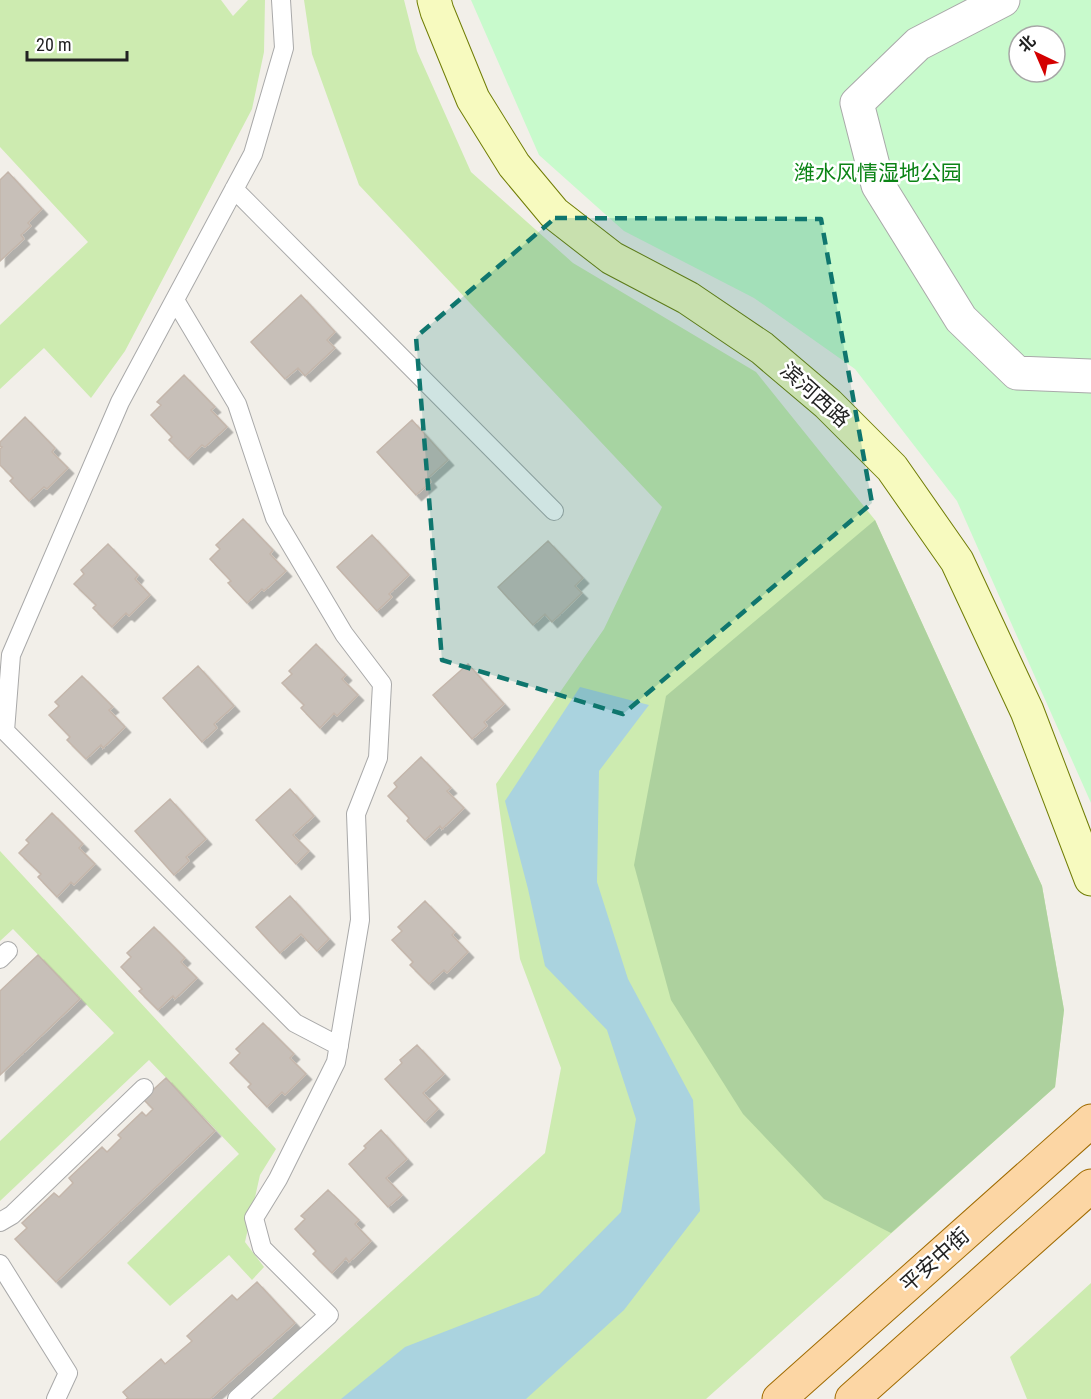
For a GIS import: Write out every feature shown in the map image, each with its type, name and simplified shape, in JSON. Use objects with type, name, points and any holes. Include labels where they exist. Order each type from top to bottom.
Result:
[{"type":"main road","name":"平安中街","points":[[779,1399],[1091,1121]]},
{"type":"main road","points":[[852,1399],[1091,1186]]},
{"type":"street","name":"滨河西路","points":[[434,0],[473,99],[514,165],[554,213],[612,258],[688,298],[762,348],[828,404],[892,468],[957,561],[1027,711],[1091,879]]},
{"type":"street","points":[[1003,0],[918,44],[857,103],[878,185],[961,319],[1017,373],[1091,376]]},
{"type":"lane","points":[[281,0],[284,48],[253,154],[120,402],[11,655],[5,731],[295,1023],[339,1046]]},
{"type":"lane","points":[[234,189],[554,512]]},
{"type":"lane","points":[[175,300],[237,404],[275,518],[344,634],[382,684],[378,758],[356,814],[360,921],[336,1062],[278,1179],[254,1218],[262,1248],[329,1315],[237,1399]]},
{"type":"lane","points":[[0,1222],[12,1215],[144,1088]]},
{"type":"lane","points":[[0,1264],[68,1373],[56,1399]]},
{"type":"highlighted area","points":[[555,218],[821,219],[872,503],[623,714],[442,660],[416,337]]},
{"type":"green space","points":[[0,0],[221,0],[233,16],[248,0],[265,0],[264,52],[252,109],[125,351],[91,398],[44,348],[0,389],[0,325],[88,242],[0,147]]},
{"type":"green space","points":[[304,0],[404,0],[417,51],[471,172],[573,263],[756,372],[875,520],[1042,886],[1064,1010],[1055,1087],[706,1399],[272,1399],[545,1153],[561,1068],[520,959],[496,784],[604,629],[662,507],[359,185],[312,54]]},
{"type":"green space","name":"潍水风情湿地公园","points":[[471,0],[1091,0],[1091,803],[957,501],[855,369],[754,298],[624,231],[539,155]]},
{"type":"green space","points":[[875,520],[1042,886],[1064,1010],[1055,1087],[891,1233],[824,1199],[743,1114],[671,1000],[634,865],[666,696]]},
{"type":"green space","points":[[0,851],[276,1149],[260,1175],[245,1242],[264,1267],[252,1280],[229,1255],[170,1306],[127,1263],[239,1154],[149,1060],[0,1201],[0,1141],[114,1033],[13,929],[0,941]]},
{"type":"green space","points":[[1091,1283],[1091,1399],[1027,1399],[1010,1357]]},
{"type":"water","points":[[580,687],[649,705],[599,771],[597,882],[628,979],[693,1100],[700,1211],[624,1310],[526,1399],[341,1399],[405,1347],[539,1295],[621,1212],[636,1119],[607,1030],[545,966],[505,801]]},
{"type":"building","points":[[8,172],[42,209],[28,223],[31,226],[21,235],[24,239],[0,261],[0,180]]},
{"type":"building","points":[[301,295],[335,332],[327,340],[335,348],[305,376],[298,368],[285,379],[251,342]]},
{"type":"building","points":[[184,375],[215,407],[211,410],[227,427],[205,447],[202,445],[188,459],[169,440],[172,437],[151,415],[161,405],[157,402]]},
{"type":"building","points":[[25,417],[55,448],[52,452],[68,468],[47,489],[44,487],[29,501],[10,481],[13,478],[0,465],[2,447],[0,442]]},
{"type":"building","points":[[412,420],[448,460],[428,478],[431,482],[416,495],[377,452]]},
{"type":"building","points":[[243,519],[273,550],[270,554],[286,571],[247,603],[228,583],[231,581],[210,559],[220,549],[216,545]]},
{"type":"building","points":[[372,535],[409,575],[389,594],[392,597],[377,611],[337,567]]},
{"type":"building","points":[[548,541],[583,578],[575,586],[582,593],[552,622],[545,614],[533,625],[498,587]]},
{"type":"building","points":[[108,544],[138,575],[135,579],[150,595],[129,616],[126,613],[112,627],[93,608],[96,605],[74,584],[84,574],[81,570]]},
{"type":"building","points":[[316,644],[346,675],[342,679],[358,695],[337,716],[334,713],[320,728],[301,708],[304,705],[282,683],[292,674],[289,671]]},
{"type":"building","points":[[468,664],[504,704],[484,722],[487,726],[472,739],[433,695]]},
{"type":"building","points":[[198,666],[234,706],[214,724],[217,728],[202,742],[163,698]]},
{"type":"building","points":[[82,676],[113,707],[109,710],[125,727],[103,748],[101,745],[86,759],[67,740],[70,737],[49,715],[59,706],[55,702]]},
{"type":"building","points":[[421,757],[451,788],[447,791],[464,808],[442,829],[440,826],[425,840],[407,821],[409,818],[388,796],[397,787],[394,783]]},
{"type":"building","points":[[290,789],[314,816],[293,835],[309,851],[296,864],[256,820]]},
{"type":"building","points":[[170,799],[206,839],[186,857],[189,861],[174,875],[135,831]]},
{"type":"building","points":[[52,813],[83,844],[79,848],[95,864],[74,885],[71,882],[57,897],[38,877],[41,874],[19,853],[29,843],[26,840]]},
{"type":"building","points":[[290,896],[329,939],[317,951],[301,934],[280,953],[256,927]]},
{"type":"building","points":[[425,901],[455,932],[452,935],[468,952],[447,973],[444,970],[429,984],[410,965],[413,962],[392,940],[402,931],[398,927]]},
{"type":"building","points":[[154,927],[185,958],[181,962],[197,978],[175,999],[173,996],[158,1010],[139,991],[142,989],[121,967],[131,957],[127,953]]},
{"type":"building","points":[[38,955],[80,999],[0,1075],[0,991]]},
{"type":"building","points":[[263,1023],[294,1054],[290,1058],[306,1074],[285,1095],[282,1092],[267,1107],[248,1087],[251,1084],[230,1063],[240,1053],[236,1049]]},
{"type":"building","points":[[417,1045],[444,1074],[423,1093],[438,1109],[425,1122],[385,1079],[402,1063],[400,1060]]},
{"type":"building","points":[[166,1078],[215,1131],[56,1282],[15,1239],[27,1228],[22,1223],[54,1193],[59,1197],[73,1183],[69,1178],[102,1147],[107,1152],[121,1138],[118,1135],[142,1112],[146,1116],[153,1109],[143,1099]]},
{"type":"building","points":[[381,1130],[407,1159],[386,1178],[402,1195],[388,1207],[349,1164]]},
{"type":"building","points":[[328,1190],[359,1220],[355,1224],[371,1241],[349,1262],[346,1258],[332,1273],[313,1254],[316,1251],[295,1229],[305,1219],[301,1216]]},
{"type":"building","points":[[257,1282],[295,1323],[210,1399],[126,1399],[128,1398],[123,1392],[161,1359],[165,1364],[192,1341],[187,1336],[232,1295],[237,1300]]}]
